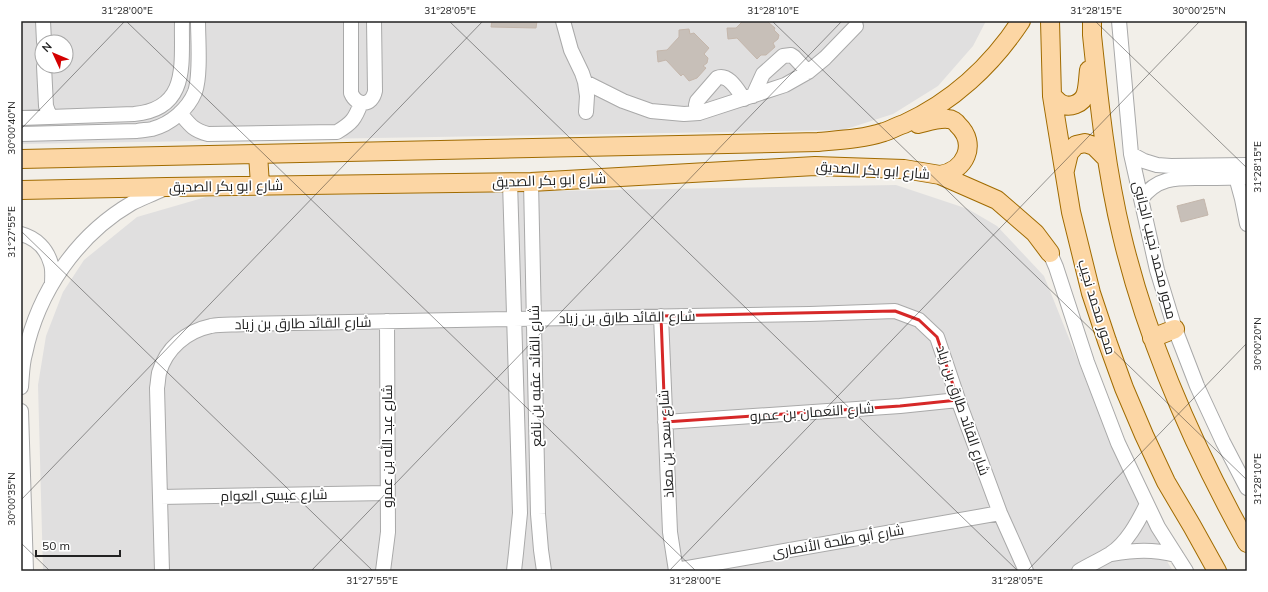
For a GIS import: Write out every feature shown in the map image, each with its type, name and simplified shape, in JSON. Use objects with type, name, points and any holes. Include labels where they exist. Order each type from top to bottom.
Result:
[{"type":"main road","name":"شارع ابو بكر الصديق","points":[[21,159],[818,142],[855,139],[885,132],[936,107],[964,86],[986,65],[1004,45],[1021,21]]},
{"type":"main road","name":"محور محمد نجيب","points":[[1050,21],[1052,96],[1064,175],[1071,212],[1106,341],[1124,388],[1166,482],[1217,571]]},
{"type":"main road","points":[[1052,96],[1059,103],[1066,106],[1074,105],[1081,101],[1086,95],[1092,28]]},
{"type":"main road","points":[[1092,28],[1103,136],[1121,235],[1134,283],[1152,338],[1186,424],[1229,512],[1247,543]]},
{"type":"main road","points":[[899,126],[949,119],[960,126],[966,137],[966,156],[963,162],[954,171],[948,174],[940,175]]},
{"type":"main road","points":[[1064,175],[1069,153],[1076,145],[1085,143],[1094,146],[1107,159]]},
{"type":"main road","points":[[258,154],[260,186]]},
{"type":"main road","name":"شارع ابو بكر الصديق","points":[[21,190],[531,182],[815,166],[904,169],[940,175],[996,200],[1035,233],[1050,253]]},
{"type":"main road","points":[[1152,338],[1174,329]]},
{"type":"street","points":[[43,21],[44,34]]},
{"type":"street","points":[[21,118],[146,113],[162,106],[174,93],[179,82],[181,70],[182,21]]},
{"type":"street","points":[[21,134],[137,131],[153,129],[168,123],[189,103],[195,91],[198,78],[198,21]]},
{"type":"street","points":[[351,21],[351,93],[353,98],[361,103],[371,100],[374,96],[374,21]]},
{"type":"street","points":[[563,21],[571,50],[582,72],[585,82],[587,96],[586,112]]},
{"type":"street","name":"محور محمد نجيب الجانبى","points":[[1120,21],[1131,154],[1157,270],[1174,329],[1197,386],[1223,442],[1247,488]]},
{"type":"street","points":[[585,82],[623,101],[651,111],[684,114],[699,113],[749,98],[785,85],[808,72],[825,58],[856,26]]},
{"type":"street","points":[[749,98],[763,74],[783,56],[791,55],[808,72]]},
{"type":"street","points":[[44,74],[46,106],[50,117]]},
{"type":"street","points":[[699,113],[696,105],[697,100],[717,78],[720,77],[728,79],[749,98]]},
{"type":"street","points":[[351,88],[354,83],[365,79],[371,82],[374,86]]},
{"type":"street","points":[[180,113],[191,127],[208,134],[337,132],[348,126],[356,116],[361,103]]},
{"type":"street","points":[[1131,154],[1144,161],[1157,165],[1247,165]]},
{"type":"street","points":[[1141,199],[1148,190],[1160,183],[1174,178],[1241,177],[1242,198],[1247,224]]},
{"type":"street","name":"شارع القائد عقبه بن نافع","points":[[510,182],[520,513],[514,571]]},
{"type":"street","name":"شارع القائد عقبه بن نافع","points":[[531,182],[538,514],[544,571]]},
{"type":"street","points":[[21,387],[24,354],[35,318],[52,284],[74,252],[101,225],[132,203],[167,187]]},
{"type":"street","points":[[21,234],[29,236],[44,248],[52,265],[52,284]]},
{"type":"street","points":[[1050,253],[1087,362],[1118,443],[1158,527],[1186,571]]},
{"type":"street","name":"شارع القائد طارق بن زياد","points":[[162,571],[157,388],[159,373],[173,346],[185,336],[198,329],[213,326],[387,321],[810,314],[895,311],[919,320],[937,337],[958,400],[1000,513],[1026,571]]},
{"type":"street","name":"شارع سعد بن معاذ","points":[[661,316],[670,532],[676,570]]},
{"type":"street","name":"شارع عبد الله بن عمرو","points":[[382,571],[388,532],[387,321]]},
{"type":"street","name":"شارع النعمان بن عمرو","points":[[665,422],[900,406],[958,400]]},
{"type":"street","points":[[21,410],[24,569]]},
{"type":"street","name":"شارع عيسى العوام","points":[[160,497],[387,493]]},
{"type":"street","points":[[1079,571],[1111,554],[1132,531],[1147,504]]},
{"type":"street","name":"شارع أبو طلحة الأنصارى","points":[[676,570],[1000,513]]},
{"type":"street","points":[[1111,554],[1144,550],[1160,551],[1176,555]]},
{"type":"highlighted area","points":[[895,311],[919,320],[937,337],[958,400],[900,406],[665,422],[661,316]]},
{"type":"shaded area","points":[[21,21],[986,21],[973,46],[938,86],[893,114],[843,130],[21,144]]},
{"type":"shaded area","points":[[896,185],[968,209],[997,226],[1044,276],[1105,428],[1173,571],[43,571],[38,385],[46,336],[63,292],[84,260],[137,217],[206,197]]},
{"type":"building","points":[[492,21],[537,21],[536,28],[491,27]]},
{"type":"building","points":[[743,21],[769,21],[768,22],[775,28],[774,30],[779,35],[778,39],[773,43],[775,47],[766,55],[761,55],[757,59],[737,38],[728,39],[727,28],[736,28]]},
{"type":"building","points":[[689,29],[690,34],[694,33],[709,48],[704,54],[708,58],[707,63],[703,66],[706,68],[697,78],[689,81],[683,74],[681,76],[666,60],[658,62],[657,51],[667,50],[679,37],[679,30]]},
{"type":"building","points":[[1204,199],[1208,215],[1181,222],[1177,206]]}]
